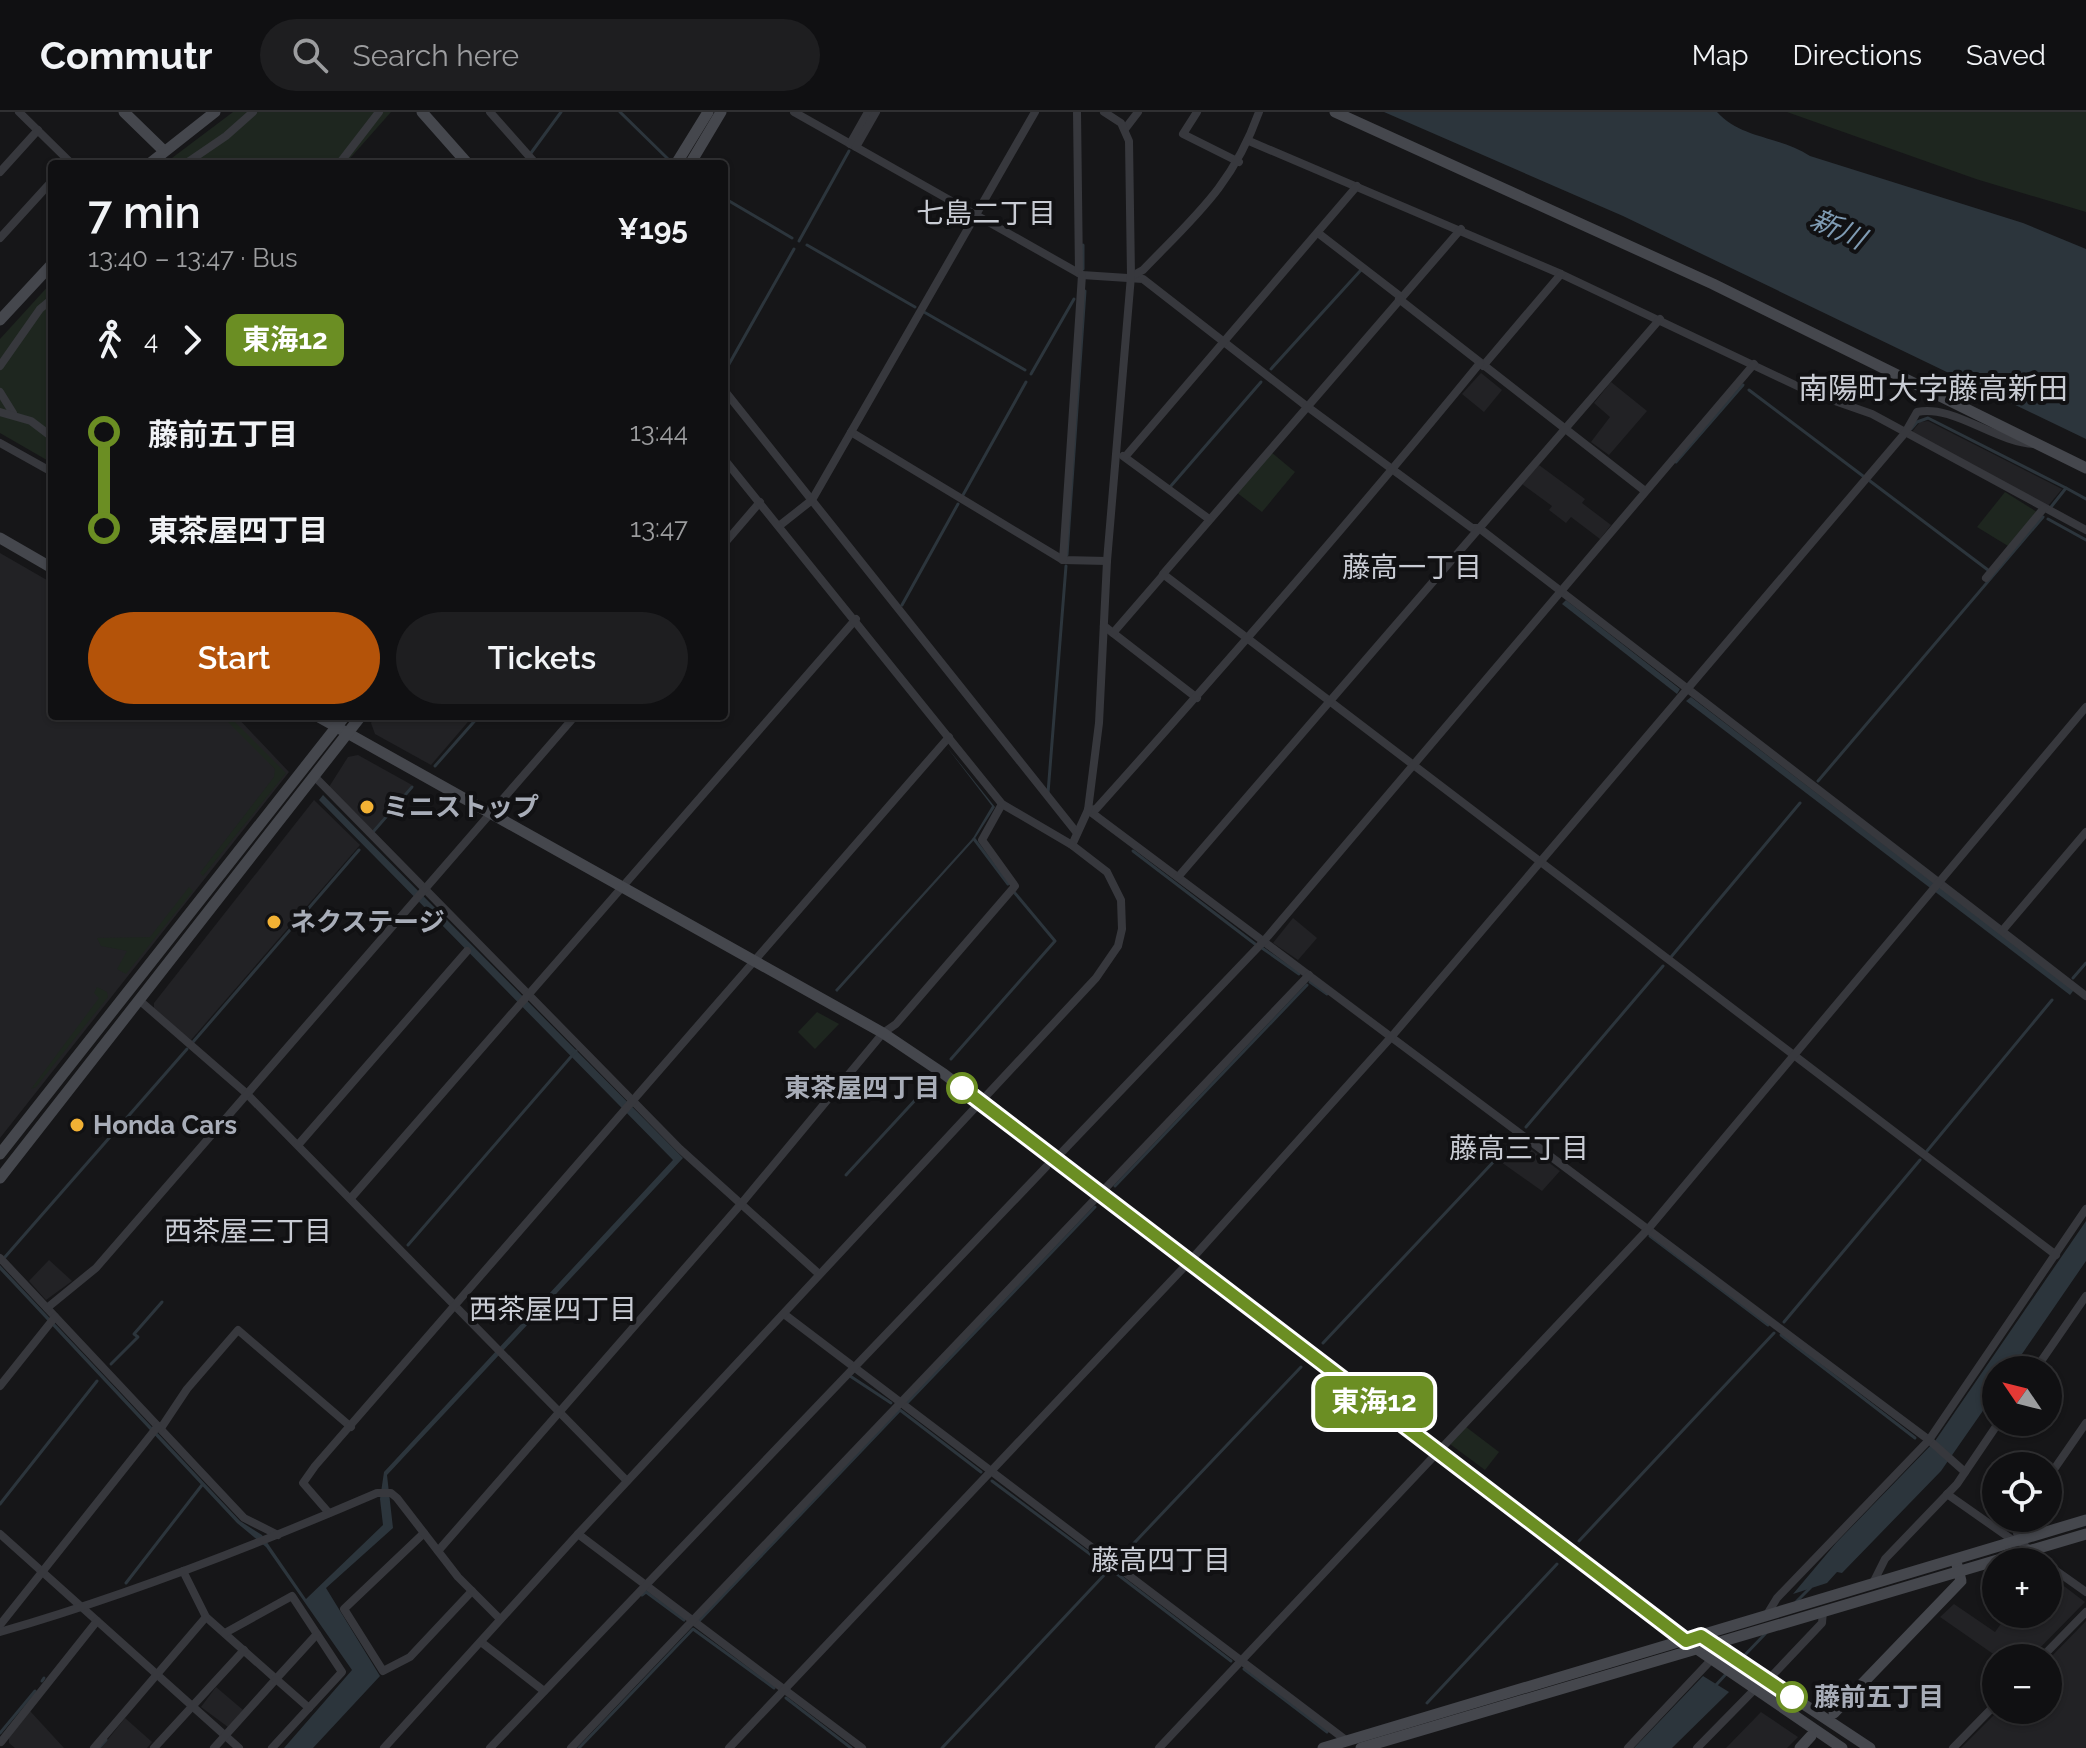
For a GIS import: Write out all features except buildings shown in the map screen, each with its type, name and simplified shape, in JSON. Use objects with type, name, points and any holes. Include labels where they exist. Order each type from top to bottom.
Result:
[{"type":"street","points":[[19,112],[67,160]]},
{"type":"street","points":[[124,112],[163,150]]},
{"type":"street","points":[[153,160],[215,112]]},
{"type":"street","points":[[191,160],[226,136],[253,112]]},
{"type":"street","points":[[342,160],[379,112]]},
{"type":"street","points":[[422,112],[464,160]]},
{"type":"street","points":[[490,112],[532,160]]},
{"type":"street","points":[[678,160],[708,112]]},
{"type":"street","points":[[692,160],[721,112]]},
{"type":"street","points":[[794,112],[1080,274],[1143,279],[1305,405],[1561,590],[1935,885],[2002,931],[2086,996]]},
{"type":"street","points":[[853,146],[868,112]]},
{"type":"street","points":[[853,146],[876,112]]},
{"type":"street","points":[[779,526],[812,500],[1035,112]]},
{"type":"street","points":[[1063,560],[1080,274],[1077,112]]},
{"type":"street","points":[[1072,845],[1088,810],[1099,723],[1107,561],[1131,276],[1129,141],[1125,129],[1104,112]]},
{"type":"street","points":[[1125,129],[1138,112]]},
{"type":"street","points":[[1197,112],[1183,134],[1239,162]]},
{"type":"street","points":[[1131,276],[1143,270],[1223,186],[1239,162],[1259,112]]},
{"type":"street","points":[[1335,112],[1713,284],[2086,468]]},
{"type":"street","points":[[0,172],[38,130]]},
{"type":"street","points":[[1249,141],[1461,229],[1660,319],[1812,393],[1872,414],[2086,530]]},
{"type":"street","points":[[0,238],[48,185]]},
{"type":"street","points":[[1125,457],[1357,186]]},
{"type":"street","points":[[1113,633],[1305,405],[1461,229]]},
{"type":"street","points":[[1318,233],[1645,491]]},
{"type":"street","points":[[0,320],[48,268]]},
{"type":"street","points":[[1088,810],[1096,809],[1197,698],[1561,274]]},
{"type":"street","points":[[0,366],[48,302]]},
{"type":"street","points":[[1178,877],[1660,319]]},
{"type":"street","points":[[1063,1151],[1263,942],[1754,364]]},
{"type":"street","points":[[0,392],[13,413],[48,435]]},
{"type":"street","points":[[728,395],[1077,833]]},
{"type":"street","points":[[729,1748],[1189,1262],[1393,1035],[1905,433],[1917,412],[1934,410],[2017,444],[2040,444]]},
{"type":"street","points":[[0,412],[13,413]]},
{"type":"street","points":[[851,432],[1063,560],[1107,561]]},
{"type":"street","points":[[0,443],[48,470]]},
{"type":"street","points":[[1115,453],[1125,457],[1209,519]]},
{"type":"street","points":[[388,1747],[578,1534],[1096,978],[1118,946],[1123,913],[1107,872],[1072,845],[1002,804],[728,464]]},
{"type":"street","points":[[728,539],[760,502]]},
{"type":"street","points":[[1986,578],[2044,508]]},
{"type":"street","points":[[0,538],[48,566]]},
{"type":"street","points":[[1164,574],[2056,1255]]},
{"type":"street","points":[[351,1198],[856,619]]},
{"type":"street","points":[[1104,626],[1197,698]]},
{"type":"street","points":[[1159,1748],[1649,1228],[2086,707]]},
{"type":"street","points":[[324,720],[883,1033],[1101,1193],[1697,1649]]},
{"type":"street","points":[[0,1154],[343,720]]},
{"type":"street","points":[[0,1178],[359,720]]},
{"type":"street","points":[[47,1308],[96,1268],[572,720]]},
{"type":"street","points":[[329,1513],[303,1483],[949,737]]},
{"type":"street","points":[[316,778],[420,893],[524,1000],[819,1274]]},
{"type":"street","points":[[438,1551],[741,1204],[883,1033],[896,1024],[1015,886],[982,840],[1002,804]]},
{"type":"street","points":[[1088,810],[1649,1228],[1931,1441],[1965,1472]]},
{"type":"street","points":[[2002,931],[2086,832]]},
{"type":"street","points":[[298,1145],[467,951]]},
{"type":"street","points":[[571,1748],[1309,975]]},
{"type":"street","points":[[139,1000],[246,1093],[627,1481]]},
{"type":"street","points":[[490,1748],[1046,1167]]},
{"type":"street","points":[[1765,1617],[1777,1598],[1931,1441],[2086,1209]]},
{"type":"street","points":[[0,1258],[47,1308],[52,1321],[244,1518],[274,1536]]},
{"type":"street","points":[[2045,1356],[2086,1296]]},
{"type":"street","points":[[784,1314],[1347,1741]]},
{"type":"street","points":[[0,1386],[52,1321]]},
{"type":"street","points":[[0,1625],[187,1389],[238,1330],[351,1427]]},
{"type":"street","points":[[2062,1458],[2086,1423]]},
{"type":"street","points":[[1872,1586],[1876,1573],[1905,1534],[1947,1494],[1989,1436]]},
{"type":"street","points":[[0,1632],[82,1608],[183,1571],[377,1493],[391,1493],[472,1591],[500,1619]]},
{"type":"street","points":[[1947,1494],[2025,1548]]},
{"type":"street","points":[[1323,1748],[1765,1617],[1824,1606],[1958,1566],[2016,1540],[2086,1520]]},
{"type":"street","points":[[2016,1532],[2016,1540]]},
{"type":"street","points":[[424,1533],[344,1609],[383,1671],[410,1657],[472,1591]]},
{"type":"street","points":[[0,1534],[239,1748]]},
{"type":"street","points":[[578,1534],[862,1748]]},
{"type":"street","points":[[2038,1548],[2086,1534]]},
{"type":"street","points":[[1628,1748],[1715,1651],[1749,1634],[1808,1616],[1872,1586],[1982,1561]]},
{"type":"street","points":[[1834,1713],[1961,1581],[1958,1566]]},
{"type":"street","points":[[183,1571],[206,1617],[309,1708]]},
{"type":"street","points":[[2062,1575],[2086,1592]]},
{"type":"street","points":[[225,1633],[292,1596],[342,1672],[272,1748]]},
{"type":"street","points":[[1767,1681],[1822,1623],[1824,1606]]},
{"type":"street","points":[[2055,1644],[2086,1612]]},
{"type":"street","points":[[94,1748],[154,1673],[206,1617]]},
{"type":"street","points":[[9,1748],[0,1742],[97,1621]]},
{"type":"street","points":[[214,1748],[317,1634]]},
{"type":"street","points":[[1701,1636],[1748,1676],[1767,1681],[1870,1748]]},
{"type":"street","points":[[481,1642],[544,1691]]},
{"type":"street","points":[[1361,1748],[1697,1649],[1715,1651]]},
{"type":"street","points":[[154,1748],[244,1650]]},
{"type":"street","points":[[1748,1676],[1755,1689],[1842,1748]]},
{"type":"street","points":[[1697,1748],[1755,1689]]},
{"type":"street","points":[[1953,1748],[1982,1718]]},
{"type":"street","points":[[1800,1748],[1811,1736]]},
{"type":"shaded area","points":[[233,112],[391,112],[349,160],[169,160]]},
{"type":"shaded area","points":[[1787,112],[2086,112],[2086,212],[1976,179]]},
{"type":"shaded area","points":[[48,286],[48,461],[0,433],[0,339]]},
{"type":"shaded area","points":[[1481,373],[1502,390],[1484,412],[1462,394]]},
{"type":"shaded area","points":[[1611,382],[1647,411],[1609,455],[1591,442],[1610,417],[1594,403]]},
{"type":"shaded area","points":[[1928,421],[2062,489],[2048,506],[1911,433],[1920,422]]},
{"type":"shaded area","points":[[1271,452],[1295,472],[1262,512],[1236,492]]},
{"type":"shaded area","points":[[1539,465],[1585,499],[1582,503],[1611,525],[1600,539],[1571,517],[1566,523],[1549,510],[1552,506],[1522,484]]},
{"type":"shaded area","points":[[2005,492],[2037,512],[2008,546],[1977,527]]},
{"type":"shaded area","points":[[0,553],[48,581],[48,720],[240,720],[289,772],[0,1138]]},
{"type":"shaded area","points":[[226,720],[233,720],[286,773],[203,876],[200,873],[274,777],[275,769]]},
{"type":"shaded area","points":[[373,720],[470,720],[431,765],[375,734]]},
{"type":"shaded area","points":[[358,755],[412,785],[372,831],[329,787],[348,757]]},
{"type":"shaded area","points":[[314,800],[360,845],[191,1040],[154,1009],[154,1003]]},
{"type":"shaded area","points":[[189,887],[193,891],[126,974],[117,969],[127,951],[101,946],[97,938],[150,937]]},
{"type":"shaded area","points":[[1293,918],[1317,938],[1298,960],[1273,943]]},
{"type":"shaded area","points":[[97,987],[107,992],[108,997],[36,1087],[31,1089],[99,998],[94,993]]},
{"type":"shaded area","points":[[817,1012],[839,1024],[815,1049],[798,1032]]},
{"type":"shaded area","points":[[1520,1141],[1560,1171],[1542,1191],[1501,1162]]},
{"type":"shaded area","points":[[49,1260],[72,1281],[46,1300],[29,1281]]},
{"type":"shaded area","points":[[1466,1427],[1499,1452],[1485,1470],[1450,1444]]},
{"type":"shaded area","points":[[2062,1585],[2085,1602],[2062,1625]]},
{"type":"shaded area","points":[[1954,1604],[1982,1623],[1982,1628],[1995,1632],[1998,1628],[2059,1628],[2044,1644],[1982,1646],[1940,1617]]},
{"type":"shaded area","points":[[2086,1621],[2086,1748],[1961,1748],[1985,1724],[2062,1724],[2062,1646]]},
{"type":"shaded area","points":[[216,1687],[243,1710],[228,1727],[201,1707]]},
{"type":"shaded area","points":[[30,1711],[64,1748],[15,1748],[9,1743],[9,1738]]},
{"type":"shaded area","points":[[1761,1712],[1798,1737],[1787,1748],[1726,1748]]},
{"type":"shaded area","points":[[125,1718],[152,1742],[147,1748],[101,1748]]},
{"type":"water","name":"新川","points":[[1384,112],[1717,112],[1749,133],[1786,144],[1810,156],[2023,223],[2086,249],[2086,439],[1623,216]]},
{"type":"water","points":[[1566,600],[1680,689],[1677,694],[1562,604]]},
{"type":"water","points":[[1691,697],[2074,990],[2070,995],[1686,701]]},
{"type":"water","points":[[946,746],[995,807],[974,840],[837,992],[835,990],[973,838],[992,806]]},
{"type":"water","points":[[323,795],[683,1158],[387,1475],[393,1528],[326,1588],[380,1676],[313,1748],[284,1748],[352,1670],[266,1547],[237,1523],[0,1270],[0,1265],[240,1521],[262,1535],[306,1599],[383,1525],[380,1499],[384,1472],[673,1160],[319,800]]},
{"type":"water","points":[[2086,1221],[2086,1261],[2021,1356],[1993,1356]]},
{"type":"water","points":[[1982,1373],[1982,1412],[1941,1471],[1842,1573],[1837,1572],[1827,1583],[1793,1594],[1836,1543],[1935,1441]]},
{"type":"water","points":[[1703,1676],[1729,1692],[1672,1748],[1634,1748]]},
{"type":"waterway","points":[[531,153],[561,112]]},
{"type":"waterway","points":[[620,112],[668,159]]},
{"type":"waterway","points":[[799,241],[849,151]]},
{"type":"waterway","points":[[728,200],[792,238]]},
{"type":"waterway","points":[[807,245],[915,307]]},
{"type":"waterway","points":[[1083,245],[1083,269]]},
{"type":"waterway","points":[[728,366],[794,249]]},
{"type":"waterway","points":[[1271,369],[1361,270]]},
{"type":"waterway","points":[[1067,555],[1085,291]]},
{"type":"waterway","points":[[1031,374],[1074,299]]},
{"type":"waterway","points":[[924,312],[1025,370]]},
{"type":"waterway","points":[[963,495],[1026,382]]},
{"type":"waterway","points":[[1170,487],[1261,382]]},
{"type":"waterway","points":[[1676,462],[1743,385]]},
{"type":"waterway","points":[[1749,390],[1863,476]]},
{"type":"waterway","points":[[1911,429],[1917,422],[1928,418],[2066,488]]},
{"type":"waterway","points":[[1870,481],[1988,570]]},
{"type":"waterway","points":[[2051,507],[2066,488],[2086,499]]},
{"type":"waterway","points":[[902,605],[958,504]]},
{"type":"waterway","points":[[1818,781],[2043,517]]},
{"type":"waterway","points":[[2048,519],[2086,540]]},
{"type":"waterway","points":[[1048,793],[1066,566]]},
{"type":"waterway","points":[[435,766],[475,720]]},
{"type":"waterway","points":[[373,832],[412,787]]},
{"type":"waterway","points":[[1671,957],[1800,803]]},
{"type":"waterway","points":[[974,839],[1008,884]]},
{"type":"waterway","points":[[193,1042],[359,850]]},
{"type":"waterway","points":[[1133,851],[1255,944]]},
{"type":"waterway","points":[[951,1059],[1055,941],[1014,892]]},
{"type":"waterway","points":[[1262,948],[1299,974]]},
{"type":"waterway","points":[[2073,978],[2086,963]]},
{"type":"waterway","points":[[1526,1127],[1663,966]]},
{"type":"waterway","points":[[1310,982],[1327,994]]},
{"type":"waterway","points":[[1115,1186],[1307,985]]},
{"type":"waterway","points":[[1927,1151],[2052,1000]]},
{"type":"waterway","points":[[5,1257],[187,1049]]},
{"type":"waterway","points":[[408,1245],[576,1051]]},
{"type":"waterway","points":[[846,1175],[930,1084]]},
{"type":"waterway","points":[[1323,1343],[1514,1140]]},
{"type":"waterway","points":[[1784,1322],[1920,1160]]},
{"type":"waterway","points":[[908,1402],[1095,1207]]},
{"type":"waterway","points":[[1650,1236],[1768,1325]]},
{"type":"waterway","points":[[111,1364],[138,1337],[134,1334],[162,1302]]},
{"type":"waterway","points":[[1579,1541],[1774,1333]]},
{"type":"waterway","points":[[1781,1335],[1915,1438]]},
{"type":"waterway","points":[[1118,1560],[1301,1367]]},
{"type":"waterway","points":[[850,1376],[891,1403]]},
{"type":"waterway","points":[[0,1504],[97,1381]]},
{"type":"waterway","points":[[699,1621],[900,1410],[981,1472]]},
{"type":"waterway","points":[[992,1481],[1102,1563]]},
{"type":"waterway","points":[[126,1583],[202,1485]]},
{"type":"waterway","points":[[1427,1703],[1557,1564]]},
{"type":"waterway","points":[[942,1748],[1106,1573]]},
{"type":"waterway","points":[[1117,1574],[1231,1661]]},
{"type":"waterway","points":[[1796,1602],[1811,1587]]},
{"type":"waterway","points":[[642,1595],[646,1592],[684,1620]]},
{"type":"waterway","points":[[579,1748],[693,1629],[774,1688]]},
{"type":"waterway","points":[[1741,1659],[1766,1633]]},
{"type":"waterway","points":[[1244,1669],[1327,1732]]},
{"type":"waterway","points":[[1716,1685],[1727,1673]]},
{"type":"waterway","points":[[0,1733],[35,1691]]},
{"type":"waterway","points":[[786,1698],[851,1748]]},
{"type":"waterway","points":[[99,1748],[106,1740]]},
{"type":"bus line","name":"東海12","points":[[962,1088],[1686,1641],[1701,1636],[1792,1697]]},
{"type":"place","name":"ミニストップ","points":[[367,807]]},
{"type":"place","name":"ネクステージ","points":[[274,922]]},
{"type":"place","name":"東茶屋四丁目","points":[[962,1088]]},
{"type":"place","name":"Honda Cars","points":[[77,1125]]},
{"type":"place","name":"藤前五丁目","points":[[1792,1697]]},
{"type":"district","name":"七島二丁目","points":[[986,213]]},
{"type":"district","name":"南陽町大字藤高新田","points":[[1933,388]]},
{"type":"district","name":"藤高一丁目","points":[[1412,567]]},
{"type":"district","name":"藤高三丁目","points":[[1519,1148]]},
{"type":"district","name":"西茶屋三丁目","points":[[248,1231]]},
{"type":"district","name":"西茶屋四丁目","points":[[553,1309]]},
{"type":"district","name":"藤高四丁目","points":[[1161,1560]]}]
